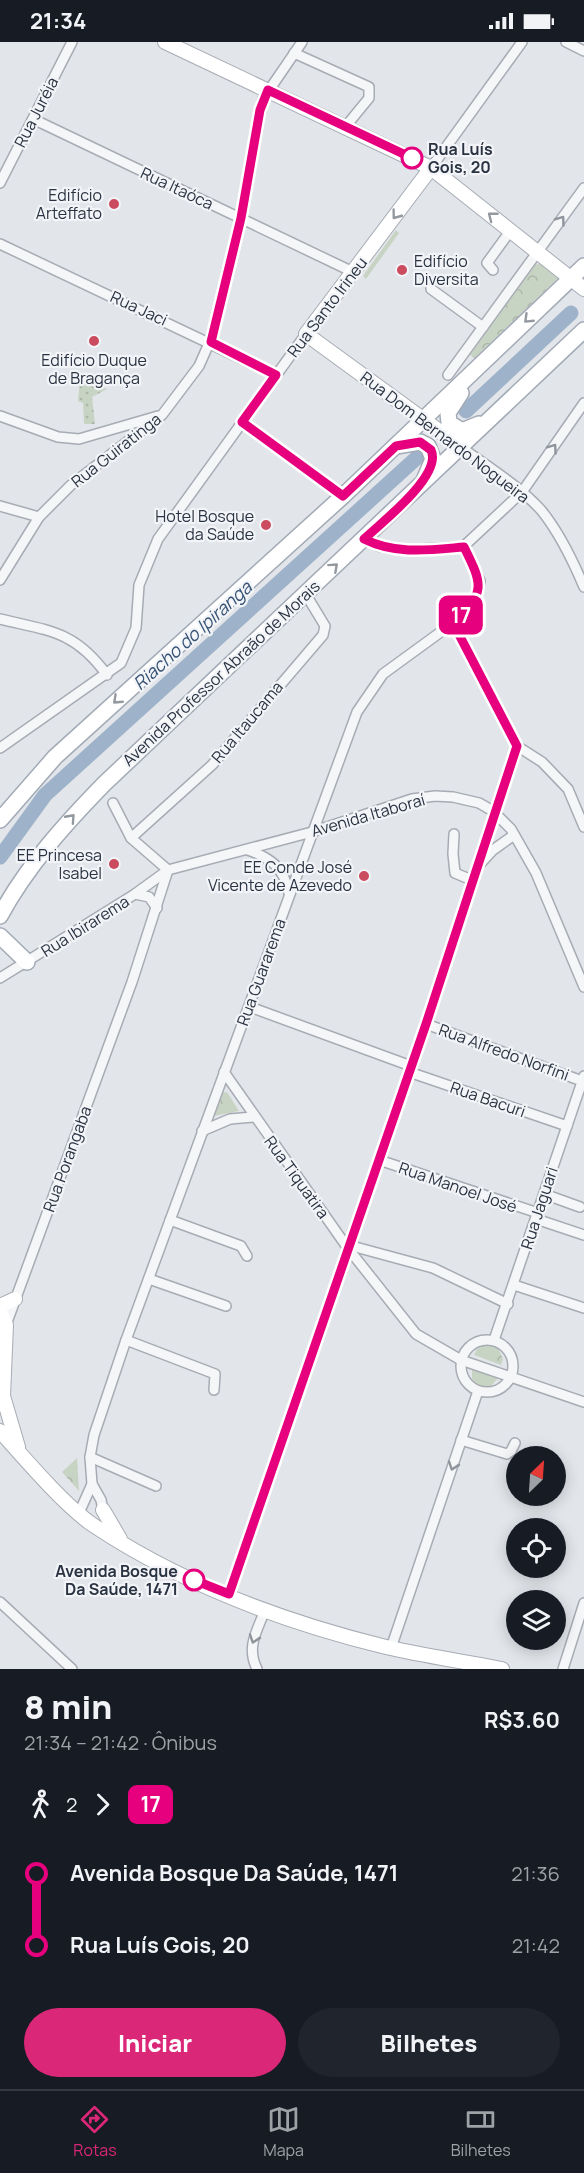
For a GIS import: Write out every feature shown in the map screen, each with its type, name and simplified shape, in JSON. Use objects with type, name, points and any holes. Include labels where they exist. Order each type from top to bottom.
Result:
[{"type":"main road","points":[[0,820],[31,781],[55,757],[343,496],[584,266]]},
{"type":"main road","name":"Avenida Professor Abraão de Morais","points":[[0,916],[38,859],[70,819],[304,593],[423,484],[458,445],[485,424],[584,330]]},
{"type":"main road","points":[[462,383],[460,396],[448,413],[449,423],[462,431],[485,424]]},
{"type":"main road","points":[[396,446],[420,442],[431,450],[433,459],[423,484]]},
{"type":"main road","points":[[0,936],[27,962]]},
{"type":"street","name":"Rua Juréia","points":[[0,183],[72,42]]},
{"type":"street","points":[[165,42],[431,168],[584,289]]},
{"type":"street","name":"Rua Guiratinga","points":[[0,579],[39,518],[71,485],[162,415],[200,366],[211,342],[241,218],[260,110],[268,90],[303,42]]},
{"type":"street","name":"Rua Santo Irineu","points":[[0,748],[121,663],[134,634],[140,585],[152,548],[183,500],[431,168],[522,42]]},
{"type":"street","points":[[566,42],[584,51]]},
{"type":"street","points":[[294,53],[369,87],[369,98],[346,126]]},
{"type":"street","name":"Rua Itaóca","points":[[33,119],[353,272]]},
{"type":"street","points":[[448,375],[584,188]]},
{"type":"street","points":[[493,270],[487,263],[511,230]]},
{"type":"street","name":"Rua Jaci","points":[[0,244],[211,342],[276,375]]},
{"type":"street","points":[[431,290],[483,327]]},
{"type":"street","name":"Rua Dom Bernardo Nogueira","points":[[306,334],[522,492],[542,512],[579,564],[584,587]]},
{"type":"street","points":[[364,539],[378,546],[402,550],[464,547],[522,492],[584,403]]},
{"type":"street","points":[[0,416],[57,437],[79,439],[162,415]]},
{"type":"street","points":[[242,422],[343,496]]},
{"type":"street","points":[[0,506],[39,518]]},
{"type":"street","name":"Rua Guararema","points":[[104,1531],[103,1510],[92,1484],[90,1457],[98,1421],[202,1131],[357,712],[383,674],[453,623],[471,607],[480,591],[480,581],[464,547]]},
{"type":"street","name":"Rua Itaucama","points":[[131,838],[212,765],[298,662],[324,635],[325,626],[304,593]]},
{"type":"street","points":[[0,619],[71,639],[90,653],[107,675]]},
{"type":"street","points":[[453,623],[517,746],[542,762],[568,789],[584,827]]},
{"type":"street","points":[[229,1594],[426,1024],[474,881],[493,811],[517,746]]},
{"type":"street","name":"Avenida Itaboraí","points":[[168,870],[312,832],[424,798],[453,797],[479,803],[493,811],[514,835],[536,873],[584,987]]},
{"type":"street","points":[[113,803],[131,838],[168,870]]},
{"type":"street","points":[[454,834],[455,873],[474,881]]},
{"type":"street","points":[[479,864],[493,850],[514,835]]},
{"type":"street","points":[[248,849],[274,863],[286,879],[289,896]]},
{"type":"street","name":"Rua Ibirarema","points":[[1,980],[135,894],[168,870]]},
{"type":"street","name":"Rua Porangaba","points":[[19,1452],[2,1397],[3,1319],[15,1299],[157,909],[168,870]]},
{"type":"street","points":[[135,894],[149,897],[157,909]]},
{"type":"street","name":"Rua Bacuri","points":[[249,1007],[567,1126]]},
{"type":"street","name":"Rua Alfredo Norfini","points":[[426,1024],[583,1078]]},
{"type":"street","name":"Rua Tiquatira","points":[[224,1072],[253,1117],[416,1334],[461,1360],[584,1402]]},
{"type":"street","name":"Rua Jaguari","points":[[494,1340],[583,1078]]},
{"type":"street","points":[[202,1131],[230,1119],[253,1117]]},
{"type":"street","name":"Rua Manoel José","points":[[379,1160],[584,1235]]},
{"type":"street","points":[[544,1194],[580,1207]]},
{"type":"street","points":[[170,1220],[241,1246],[248,1256]]},
{"type":"street","points":[[348,1246],[433,1268],[508,1304]]},
{"type":"street","points":[[149,1279],[226,1306]]},
{"type":"street","points":[[514,1285],[584,1308]]},
{"type":"street","points":[[0,1306],[15,1299]]},
{"type":"street","points":[[126,1340],[213,1372],[216,1376],[214,1390]]},
{"type":"street","points":[[494,1340],[505,1346],[511,1356],[513,1366],[511,1377],[498,1390],[478,1390],[464,1378],[461,1360],[465,1350],[474,1343],[494,1340]]},
{"type":"street","points":[[392,1645],[478,1390]]},
{"type":"street","points":[[0,1431],[79,1513],[123,1543],[184,1576],[265,1610],[325,1630],[502,1669]]},
{"type":"street","points":[[461,1440],[507,1454],[515,1443]]},
{"type":"street","points":[[90,1457],[156,1486]]},
{"type":"street","name":"Rua Guararema","points":[[79,1513],[92,1484]]},
{"type":"street","points":[[103,1510],[123,1543]]},
{"type":"street","points":[[0,1602],[72,1669]]},
{"type":"street","points":[[563,1669],[584,1603]]},
{"type":"street","points":[[257,1669],[250,1647],[265,1610]]},
{"type":"green space","points":[[396,230],[399,233],[366,279],[363,276]]},
{"type":"green space","points":[[541,263],[559,277],[475,358],[470,355],[535,265]]},
{"type":"green space","points":[[80,379],[107,389],[92,397],[95,424],[84,424],[83,403],[78,401]]},
{"type":"green space","points":[[227,1092],[239,1111],[214,1116],[222,1093]]},
{"type":"green space","points":[[487,1344],[498,1348],[503,1359],[501,1365],[474,1355],[477,1349]]},
{"type":"green space","points":[[472,1368],[498,1378],[491,1386],[480,1387],[472,1379]]},
{"type":"green space","points":[[77,1458],[79,1491],[62,1472]]},
{"type":"waterway","name":"Riacho do Ipiranga","points":[[466,411],[571,313]]},
{"type":"waterway","name":"Riacho do Ipiranga","points":[[0,857],[45,795],[422,453]]},
{"type":"bus line","name":"17","points":[[194,1580],[229,1594],[426,1024],[474,881],[493,811],[517,746],[453,623],[471,607],[480,591],[480,581],[464,547],[420,551],[389,549],[364,539],[423,484],[433,459],[428,446],[420,442],[396,446],[343,496],[242,422],[276,375],[211,342],[241,218],[260,110],[268,90],[412,158]]},
{"type":"place","name":"Rua Luís Gois, 20","points":[[412,158]]},
{"type":"place","name":"Edifício Arteffato","points":[[114,204]]},
{"type":"place","name":"Edifício Diversita","points":[[402,270]]},
{"type":"place","name":"Edifício Duque de Bragança","points":[[94,341]]},
{"type":"place","name":"Hotel Bosque da Saúde","points":[[266,525]]},
{"type":"place","name":"EE Princesa Isabel","points":[[114,864]]},
{"type":"place","name":"EE Conde José Vicente de Azevedo","points":[[364,876]]},
{"type":"place","name":"Avenida Bosque Da Saúde, 1471","points":[[194,1580]]}]
